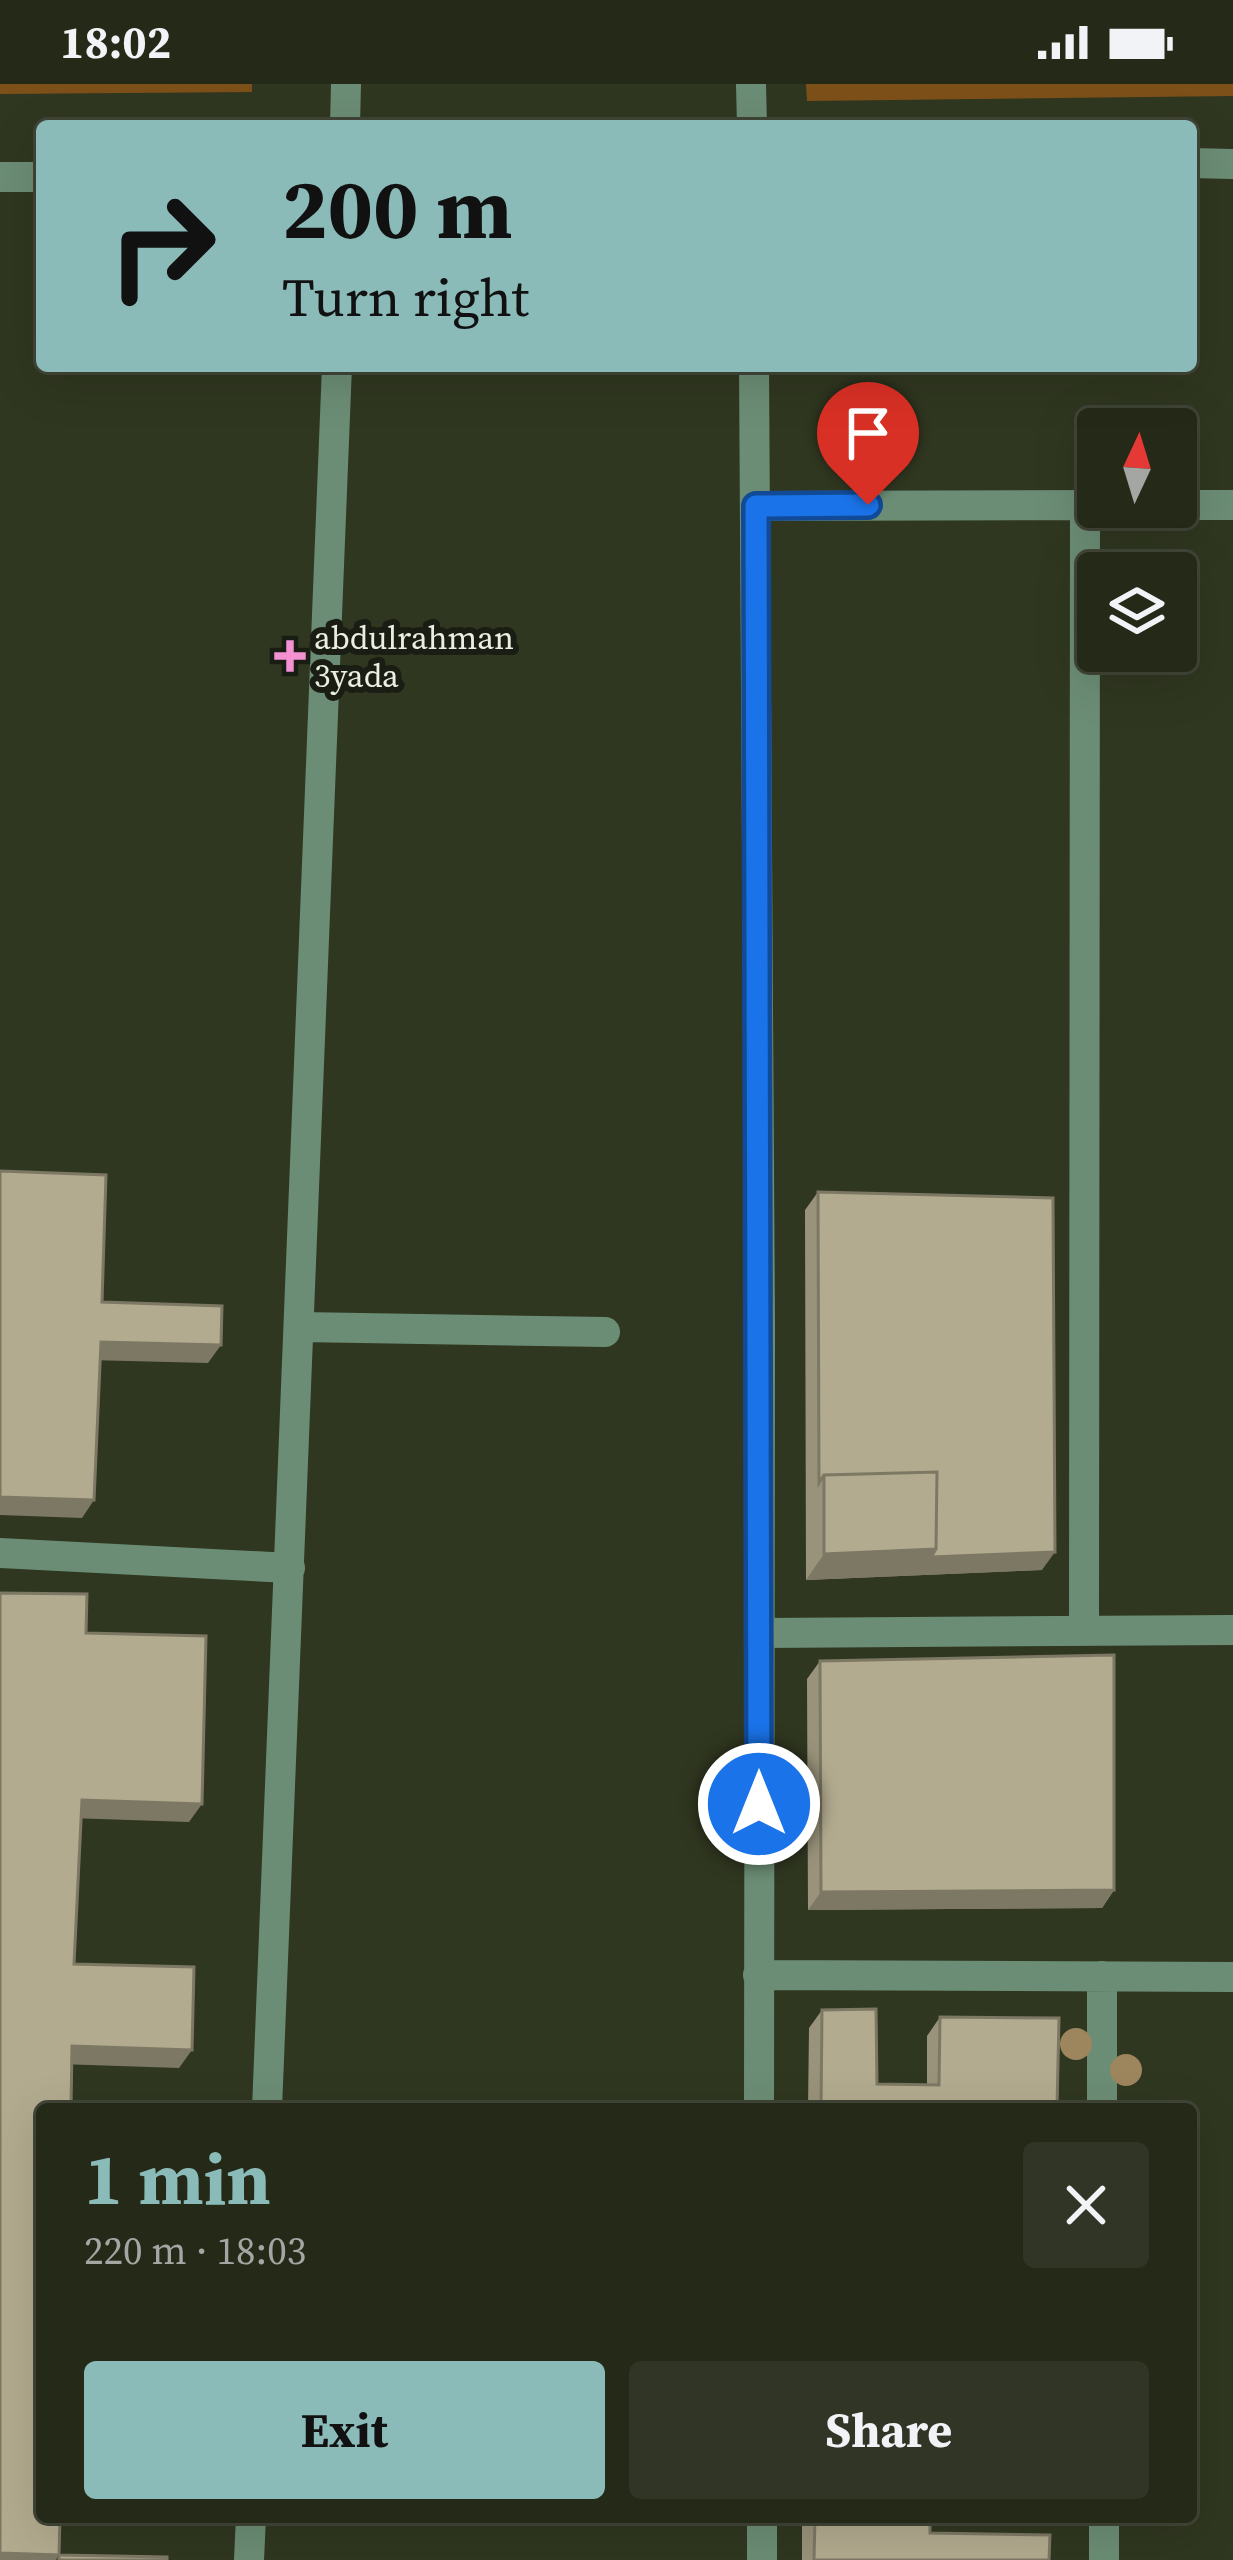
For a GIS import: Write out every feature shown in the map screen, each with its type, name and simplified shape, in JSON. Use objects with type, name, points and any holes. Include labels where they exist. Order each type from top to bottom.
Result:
[{"type":"street","points":[[345,120],[346,84]]},
{"type":"street","points":[[751,84],[752,120]]},
{"type":"street","points":[[1197,164],[1233,164]]},
{"type":"street","points":[[0,177],[36,177]]},
{"type":"street","points":[[268,2103],[337,372]]},
{"type":"street","points":[[754,372],[759,2103]]},
{"type":"street","points":[[756,506],[1077,505]]},
{"type":"street","points":[[1197,505],[1233,505]]},
{"type":"street","points":[[1084,1630],[1091,528]]},
{"type":"street","points":[[301,1327],[605,1332]]},
{"type":"street","points":[[0,1552],[290,1568]]},
{"type":"street","points":[[759,1634],[1233,1630]]},
{"type":"street","points":[[758,1976],[1233,1977]]},
{"type":"street","points":[[1102,1976],[1102,2103]]},
{"type":"street","points":[[249,2560],[250,2523]]},
{"type":"street","points":[[762,2523],[762,2560]]},
{"type":"street","points":[[1104,2523],[1104,2560]]},
{"type":"shaded area","points":[[0,84],[252,84],[252,92],[0,94]]},
{"type":"shaded area","points":[[806,84],[1233,84],[1233,96],[807,101]]},
{"type":"building","points":[[0,1171],[106,1175],[102,1302],[222,1306],[221,1345],[101,1342],[94,1500],[0,1497]]},
{"type":"building","points":[[818,1192],[1053,1198],[1055,1552],[931,1557],[936,1549],[937,1472],[824,1475],[819,1483]]},
{"type":"building","points":[[937,1472],[936,1549],[824,1554],[824,1475]]},
{"type":"building","points":[[0,1593],[87,1594],[86,1633],[206,1636],[202,1804],[82,1800],[74,1964],[194,1967],[192,2050],[72,2046],[71,2103],[36,2103],[36,2523],[60,2523],[59,2555],[0,2553]]},
{"type":"building","points":[[1114,1655],[1114,1890],[821,1892],[820,1661]]},
{"type":"building","points":[[876,2009],[877,2084],[939,2085],[940,2017],[1059,2018],[1057,2103],[821,2103],[822,2010]]},
{"type":"building","points":[[815,2523],[930,2523],[930,2533],[1050,2535],[1049,2560],[814,2560]]},
{"type":"building","points":[[59,2555],[167,2557],[167,2560],[59,2560]]},
{"type":"place","name":"abdulrahman 3yada","points":[[290,656]]},
{"type":"route","points":[[759,1804],[756,506],[868,505]]}]
